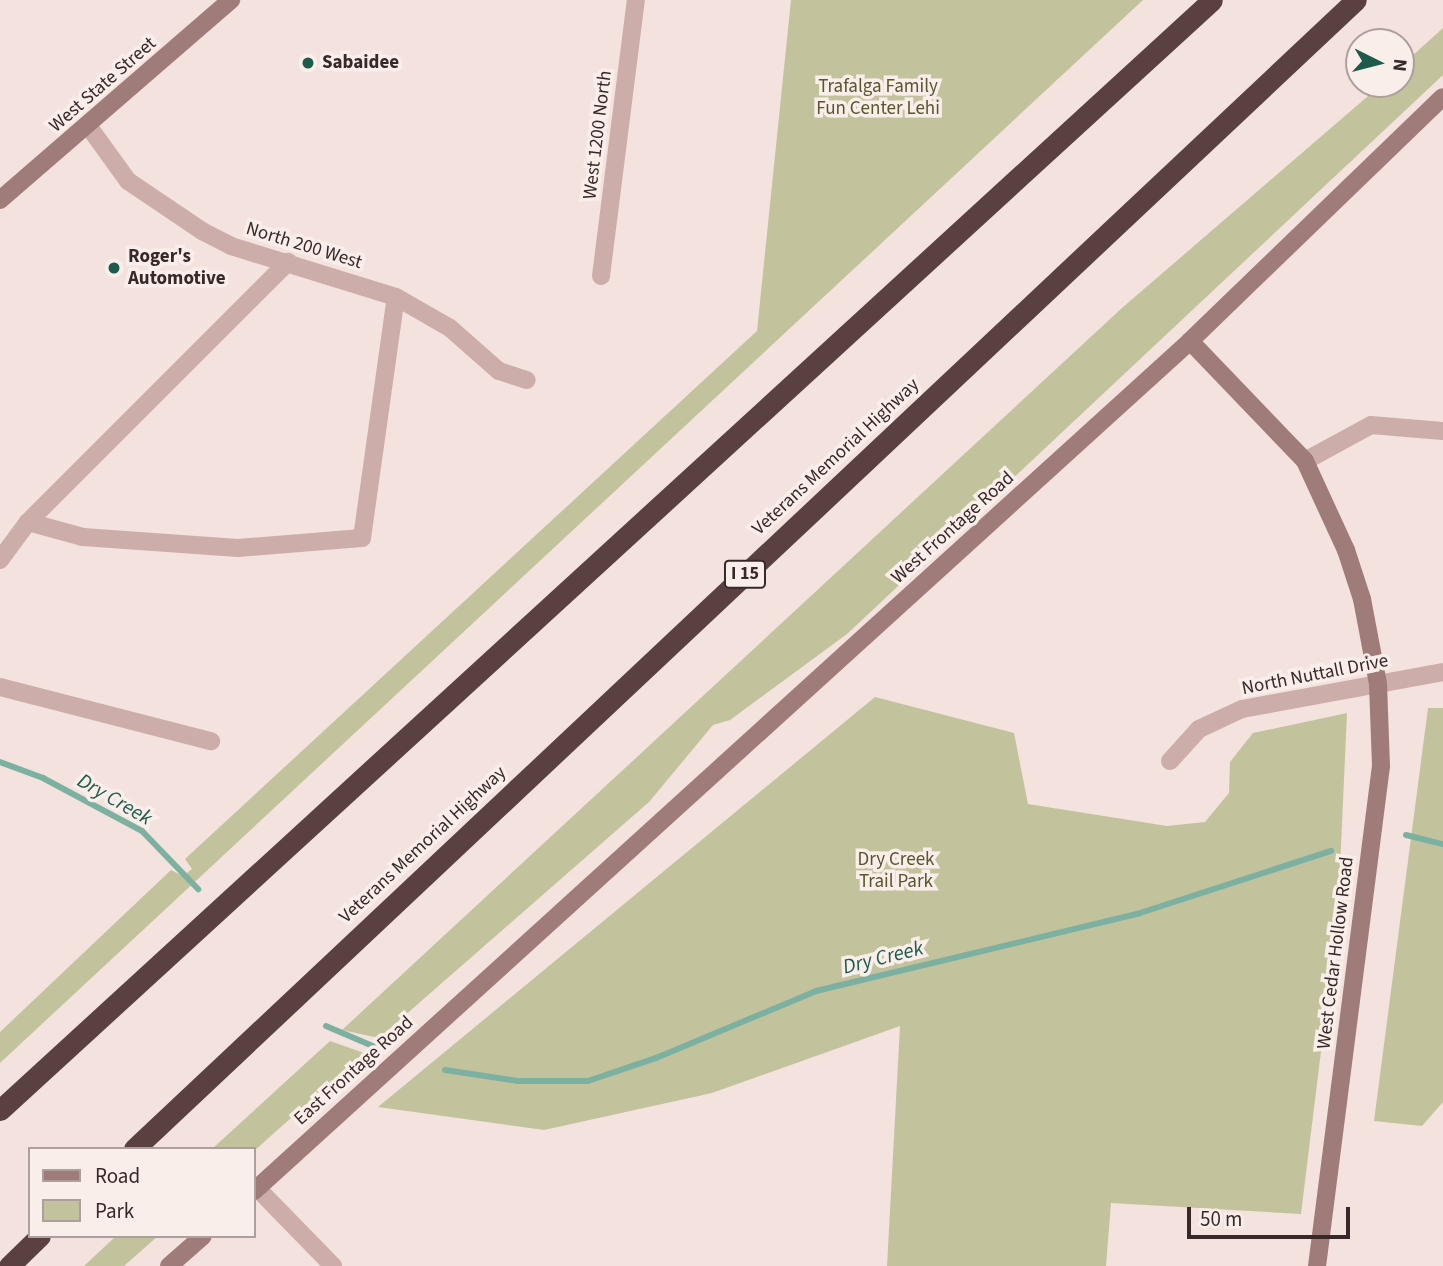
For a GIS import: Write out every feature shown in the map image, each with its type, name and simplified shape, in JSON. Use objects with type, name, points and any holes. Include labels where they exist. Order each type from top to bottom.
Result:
[{"type":"highway","points":[[0,1111],[1212,0]]},
{"type":"highway","name":"Veterans Memorial Highway","points":[[136,1147],[1356,0]]},
{"type":"highway","points":[[9,1266],[38,1238]]},
{"type":"street","name":"West State Street","points":[[0,200],[89,127],[231,0]]},
{"type":"street","name":"West 1200 North","points":[[601,276],[636,0]]},
{"type":"street","name":"West Frontage Road","points":[[483,983],[1190,341],[1443,97]]},
{"type":"street","name":"North 200 West","points":[[89,127],[128,181],[202,231],[231,246],[396,297],[450,328],[499,371],[527,380]]},
{"type":"street","points":[[0,560],[28,522],[288,262]]},
{"type":"street","points":[[28,522],[83,537],[238,548],[362,538],[396,297]]},
{"type":"street","points":[[1190,341],[1305,461],[1371,425],[1443,431]]},
{"type":"street","name":"West Cedar Hollow Road","points":[[1305,461],[1354,575],[1378,684],[1381,766],[1317,1266]]},
{"type":"street","name":"North Nuttall Drive","points":[[1170,761],[1199,729],[1242,709],[1443,672]]},
{"type":"street","points":[[0,687],[211,741]]},
{"type":"street","name":"East Frontage Road","points":[[256,1188],[483,983]]},
{"type":"street","points":[[256,1190],[333,1266]]},
{"type":"street","points":[[169,1266],[201,1238]]},
{"type":"green space","name":"Trafalga Family Fun Center Lehi","points":[[791,0],[1143,0],[0,1063],[0,1032],[171,870],[183,876],[192,869],[185,859],[757,331]]},
{"type":"green space","points":[[1443,28],[1443,75],[847,634],[730,720],[713,725],[649,802],[379,1038],[342,1030],[1122,308],[1366,98],[1415,98],[1415,53]]},
{"type":"green space","name":"Dry Creek Trail Park","points":[[875,697],[1014,733],[1028,804],[1167,826],[1205,822],[1229,793],[1230,762],[1253,733],[1347,713],[1338,913],[1301,1214],[1111,1203],[1106,1266],[887,1266],[900,1026],[712,1093],[544,1130],[378,1107]]},
{"type":"green space","points":[[1428,708],[1443,708],[1443,1102],[1422,1126],[1374,1121]]},
{"type":"green space","points":[[330,1041],[364,1053],[256,1149],[256,1147],[214,1147]]},
{"type":"green space","points":[[114,1238],[156,1238],[124,1266],[84,1266]]},
{"type":"waterway","name":"Dry Creek","points":[[0,762],[43,778],[142,831],[198,889]]},
{"type":"waterway","name":"Dry Creek","points":[[1406,835],[1443,844]]},
{"type":"waterway","name":"Dry Creek","points":[[445,1070],[518,1081],[588,1081],[656,1058],[816,991],[1140,913],[1331,851]]},
{"type":"waterway","name":"Dry Creek","points":[[326,1026],[382,1050]]},
{"type":"place","name":"Sabaidee","points":[[308,63]]},
{"type":"place","name":"Roger's Automotive","points":[[114,268]]}]
